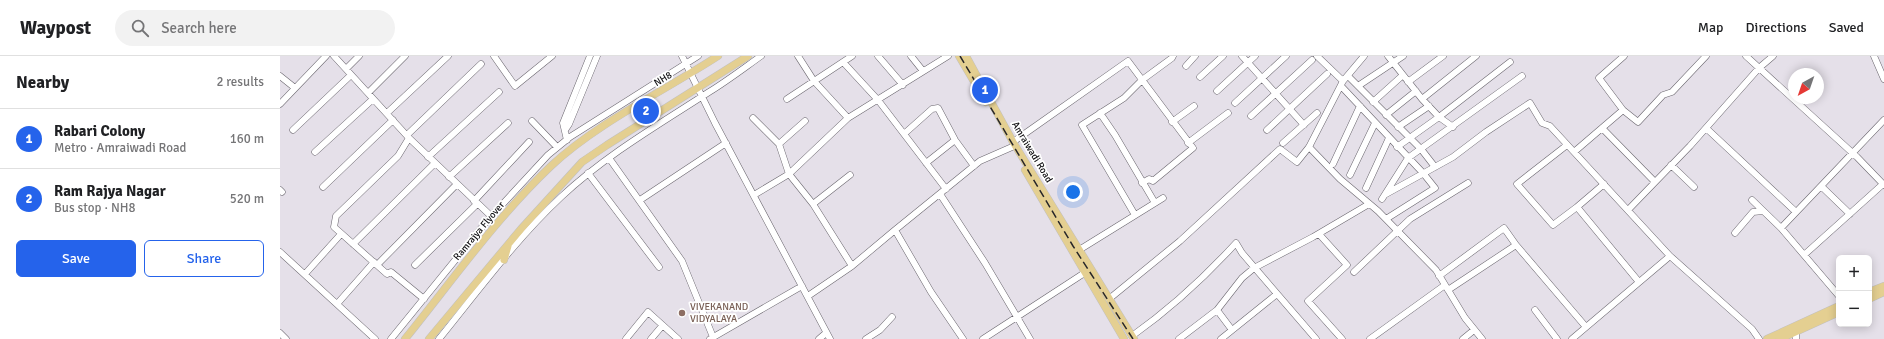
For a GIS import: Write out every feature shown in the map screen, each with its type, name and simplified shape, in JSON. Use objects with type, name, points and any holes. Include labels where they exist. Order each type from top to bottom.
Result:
[{"type":"main road","name":"NH8","points":[[578,144],[718,56]]},
{"type":"main road","points":[[429,339],[510,242],[582,162],[607,144],[748,56]]},
{"type":"main road","points":[[959,56],[1088,271],[1124,339]]},
{"type":"main road","name":"Amraiwadi Road","points":[[966,56],[1013,144],[1079,250],[1088,271],[1109,299],[1133,338]]},
{"type":"main road","name":"Ramrajya Flyover","points":[[405,339],[498,222],[552,166],[578,144]]},
{"type":"main road","points":[[504,260],[510,242]]},
{"type":"main road","points":[[1872,291],[1884,286]]},
{"type":"main road","points":[[1872,298],[1884,292]]},
{"type":"main road","points":[[1767,339],[1795,333],[1836,308]]},
{"type":"main road","points":[[1780,339],[1836,313]]},
{"type":"street","points":[[280,104],[326,56]]},
{"type":"street","points":[[334,56],[408,137],[491,216]]},
{"type":"street","points":[[346,69],[359,56]]},
{"type":"street","points":[[368,93],[405,56]]},
{"type":"street","points":[[387,114],[448,56]]},
{"type":"street","points":[[494,56],[515,86],[552,56]]},
{"type":"street","points":[[567,140],[563,123],[590,56]]},
{"type":"street","points":[[565,130],[569,124],[597,56]]},
{"type":"street","points":[[682,56],[697,89],[830,339]]},
{"type":"street","points":[[391,339],[491,216],[556,148],[698,56]]},
{"type":"street","points":[[439,339],[504,260],[560,198],[588,173],[761,56]]},
{"type":"street","points":[[798,56],[814,81],[848,118]]},
{"type":"street","points":[[787,99],[852,56]]},
{"type":"street","points":[[878,56],[903,85]]},
{"type":"street","points":[[911,56],[923,71]]},
{"type":"street","points":[[754,195],[789,174],[848,118],[948,56]]},
{"type":"street","points":[[1135,214],[1082,125],[1124,98],[1142,80],[1173,56]]},
{"type":"street","points":[[1186,66],[1195,56]]},
{"type":"street","points":[[1200,77],[1223,56]]},
{"type":"street","points":[[1242,56],[1304,125]]},
{"type":"street","points":[[1217,91],[1255,56]]},
{"type":"street","points":[[1234,103],[1286,56]]},
{"type":"street","points":[[1251,116],[1317,59],[1328,56]]},
{"type":"street","points":[[1109,299],[1180,241],[1280,148],[1297,162],[1309,147],[1342,83],[1364,56]]},
{"type":"street","points":[[1388,56],[1422,99],[1439,117],[1453,127]]},
{"type":"street","points":[[1358,86],[1403,56]]},
{"type":"street","points":[[1408,82],[1442,56]]},
{"type":"street","points":[[1422,99],[1476,56]]},
{"type":"street","points":[[1624,56],[1600,78],[1623,110],[1638,122],[1663,95],[1672,92],[1706,56]]},
{"type":"street","points":[[1746,56],[1884,184],[1804,255]]},
{"type":"street","points":[[1628,210],[1706,128],[1759,68],[1773,56]]},
{"type":"street","points":[[1874,56],[1884,79]]},
{"type":"street","points":[[1317,59],[1342,83],[1360,106],[1423,173],[1435,188],[1386,219]]},
{"type":"street","points":[[808,296],[852,266],[980,161],[1013,144],[1128,61],[1172,122],[1193,148],[1153,181],[1149,179],[1142,183]]},
{"type":"street","points":[[843,62],[878,100],[946,189]]},
{"type":"street","points":[[1397,147],[1439,117],[1510,62]]},
{"type":"street","points":[[424,299],[391,272],[387,274],[341,234],[334,227],[336,216],[398,156],[408,137],[481,64]]},
{"type":"street","points":[[1267,130],[1327,74]]},
{"type":"street","points":[[293,130],[351,75]]},
{"type":"street","points":[[1373,102],[1403,75]]},
{"type":"street","points":[[280,76],[295,88]]},
{"type":"street","points":[[1348,76],[1409,139],[1421,149],[1435,167]]},
{"type":"street","points":[[1522,76],[1408,158],[1384,197],[1423,173],[1453,157],[1530,103],[1542,123],[1550,126],[1670,256],[1752,329],[1759,339]]},
{"type":"street","points":[[1386,115],[1416,91]]},
{"type":"street","points":[[428,157],[498,92]]},
{"type":"street","points":[[315,152],[373,99]]},
{"type":"street","points":[[1172,122],[1194,106]]},
{"type":"street","points":[[1333,164],[1360,106]]},
{"type":"street","points":[[1398,127],[1429,106]]},
{"type":"street","points":[[904,134],[935,108],[940,111],[955,140],[974,166]]},
{"type":"street","points":[[1574,152],[1623,110]]},
{"type":"street","points":[[1100,113],[1115,135],[1155,203]]},
{"type":"street","points":[[1188,143],[1228,113]]},
{"type":"street","points":[[1283,143],[1317,113]]},
{"type":"street","points":[[753,118],[779,144],[789,174],[813,204],[852,266]]},
{"type":"street","points":[[323,187],[393,120]]},
{"type":"street","points":[[1781,228],[1884,120]]},
{"type":"street","points":[[532,121],[556,148]]},
{"type":"street","points":[[779,144],[805,121]]},
{"type":"street","points":[[449,177],[508,123]]},
{"type":"street","points":[[1350,176],[1376,123]]},
{"type":"street","points":[[1602,128],[1655,182]]},
{"type":"street","points":[[1706,128],[1796,212]]},
{"type":"street","points":[[1366,188],[1389,138]]},
{"type":"street","points":[[567,140],[578,144]]},
{"type":"street","points":[[926,163],[955,140]]},
{"type":"street","points":[[414,265],[475,202],[528,142]]},
{"type":"street","points":[[640,200],[726,143]]},
{"type":"street","points":[[1567,145],[1517,184],[1553,225],[1604,184]]},
{"type":"street","points":[[1309,147],[1340,179],[1386,219],[1436,270],[1465,318],[1482,339]]},
{"type":"street","points":[[609,158],[682,261],[711,338],[802,286]]},
{"type":"street","points":[[353,244],[435,163]]},
{"type":"street","points":[[1671,165],[1694,187]]},
{"type":"street","points":[[588,173],[658,267]]},
{"type":"street","points":[[813,204],[850,175]]},
{"type":"street","points":[[1354,272],[1410,219],[1468,183]]},
{"type":"street","points":[[337,304],[457,184]]},
{"type":"street","points":[[1821,186],[1850,214]]},
{"type":"street","points":[[940,194],[985,263],[1016,318],[1030,339]]},
{"type":"street","points":[[1079,250],[1163,198]]},
{"type":"street","points":[[1752,200],[1781,228],[1836,292]]},
{"type":"street","points":[[1179,339],[1217,310],[1242,278],[1254,268],[1319,234],[1369,204]]},
{"type":"street","points":[[1577,207],[1639,282]]},
{"type":"street","points":[[1735,233],[1753,212],[1763,211]]},
{"type":"street","points":[[1439,276],[1504,228],[1516,245],[1586,327]]},
{"type":"street","points":[[895,230],[932,292],[963,339]]},
{"type":"street","points":[[305,274],[341,234]]},
{"type":"street","points":[[1319,234],[1347,265],[1308,301],[1342,339]]},
{"type":"street","points":[[1133,338],[1208,274],[1236,243],[1254,268],[1316,339]]},
{"type":"street","points":[[1370,339],[1446,288],[1516,245]]},
{"type":"street","points":[[280,252],[375,339]]},
{"type":"street","points":[[1572,339],[1670,256]]},
{"type":"street","points":[[983,339],[1088,271]]},
{"type":"street","points":[[1221,339],[1230,334],[1277,294]]},
{"type":"street","points":[[1217,310],[1230,334]]},
{"type":"street","points":[[1535,310],[1557,339]]},
{"type":"street","points":[[626,339],[648,312],[678,339]]},
{"type":"street","points":[[866,339],[880,330],[892,317]]},
{"type":"street","points":[[651,339],[662,326]]},
{"type":"street","points":[[1464,339],[1474,330]]},
{"type":"street","points":[[280,333],[286,339]]},
{"type":"street","points":[[819,339],[826,333]]},
{"type":"railway","points":[[960,56],[1073,246],[1133,339]]},
{"type":"place","name":"Rabari Colony","points":[[985,90]]},
{"type":"place","name":"Ram Rajya Nagar","points":[[646,111]]},
{"type":"place","name":"VIVEKANAND VIDYALAYA","points":[[682,313]]}]
